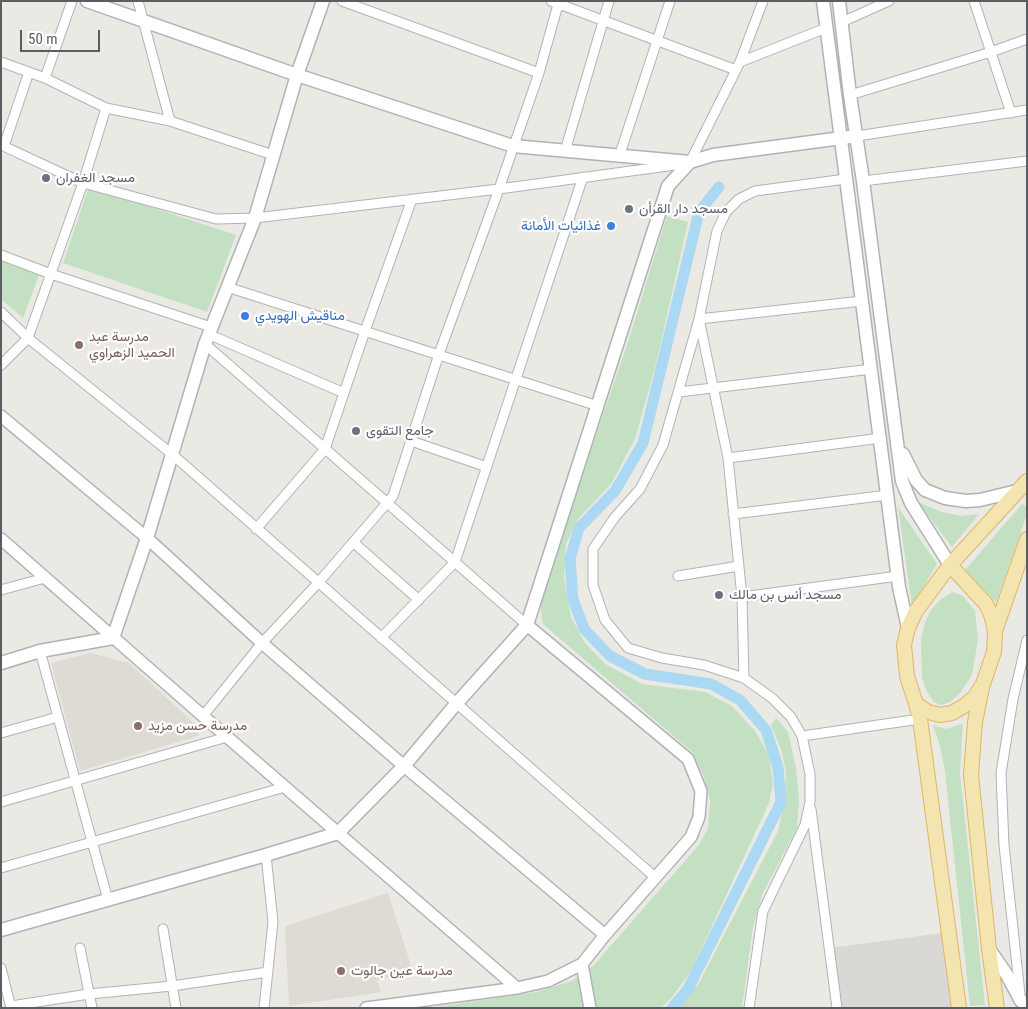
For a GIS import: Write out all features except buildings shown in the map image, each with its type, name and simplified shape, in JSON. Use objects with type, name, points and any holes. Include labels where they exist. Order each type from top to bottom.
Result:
[{"type":"main road","points":[[1,662],[40,651],[113,638],[147,538],[208,335],[255,218],[297,75],[323,1]]},
{"type":"main road","points":[[823,1],[898,576],[908,628]]},
{"type":"main road","points":[[839,1],[902,481],[905,492],[950,565],[986,604],[992,616],[995,632],[994,652],[983,684],[975,722],[971,775],[997,1008]]},
{"type":"main road","points":[[90,2],[297,75],[513,146],[690,162],[713,155],[857,136]]},
{"type":"main road","points":[[1,930],[338,833],[404,766],[456,704],[527,625],[668,186],[690,162]]},
{"type":"main road","points":[[897,439],[908,467],[925,490],[966,501],[996,497],[1017,491]]},
{"type":"main road","points":[[959,1008],[920,719],[911,692],[904,645],[908,628],[916,611],[950,565],[1027,480]]},
{"type":"main road","points":[[995,632],[1027,539]]},
{"type":"main road","points":[[916,704],[928,712],[940,715],[952,713],[974,698],[983,684]]},
{"type":"main road","points":[[989,949],[1007,975],[1023,1004]]},
{"type":"street","points":[[44,78],[72,1]]},
{"type":"street","points":[[138,1],[170,121]]},
{"type":"street","points":[[342,1],[539,73]]},
{"type":"street","points":[[565,151],[608,1]]},
{"type":"street","points":[[619,157],[670,1]]},
{"type":"street","points":[[29,72],[3,146],[83,183],[216,219],[255,218],[499,189],[690,162],[738,66],[763,1]]},
{"type":"street","points":[[842,22],[889,1]]},
{"type":"street","points":[[974,1],[1011,113]]},
{"type":"street","points":[[203,716],[262,642],[318,583],[393,496],[438,354],[499,189],[539,73],[556,2],[656,40],[738,66],[826,28]]},
{"type":"street","points":[[850,95],[991,52],[1027,39]]},
{"type":"street","points":[[1,62],[44,78],[106,108],[170,121],[273,155]]},
{"type":"street","points":[[1,365],[28,338],[83,183],[106,108]]},
{"type":"street","points":[[857,136],[1027,110]]},
{"type":"street","points":[[863,181],[1027,161]]},
{"type":"street","points":[[381,638],[455,562],[583,177]]},
{"type":"street","points":[[837,1008],[810,802],[810,774],[802,736],[790,717],[772,698],[744,678],[704,665],[662,658],[628,648],[605,620],[593,585],[593,549],[615,517],[640,488],[663,445],[700,318],[717,232],[726,212],[739,199],[755,192],[846,179]]},
{"type":"street","points":[[256,529],[325,449],[412,199]]},
{"type":"street","points":[[1,254],[208,335],[344,393]]},
{"type":"street","points":[[227,287],[598,406]]},
{"type":"street","points":[[700,318],[862,301]]},
{"type":"street","points":[[1,312],[28,338],[173,455],[656,878]]},
{"type":"street","points":[[700,318],[728,458],[742,597],[744,678]]},
{"type":"street","points":[[208,335],[325,449],[527,625],[688,759],[701,791],[700,817],[691,837],[582,964],[548,982],[517,988],[366,1008]]},
{"type":"street","points":[[679,392],[872,369]]},
{"type":"street","points":[[1,416],[147,538],[404,766],[605,935]]},
{"type":"street","points":[[728,458],[881,438]]},
{"type":"street","points":[[411,441],[487,467]]},
{"type":"street","points":[[733,514],[888,495]]},
{"type":"street","points":[[1,539],[517,988]]},
{"type":"street","points":[[353,542],[419,600]]},
{"type":"street","points":[[678,576],[739,566]]},
{"type":"street","points":[[742,597],[898,576]]},
{"type":"street","points":[[1,590],[45,578]]},
{"type":"street","points":[[1023,1004],[1004,845],[1001,773],[1013,699],[1027,640]]},
{"type":"street","points":[[40,651],[108,900]]},
{"type":"street","points":[[1,733],[58,717]]},
{"type":"street","points":[[802,736],[920,719]]},
{"type":"street","points":[[1,802],[228,737]]},
{"type":"street","points":[[1,868],[285,787]]},
{"type":"street","points":[[750,1008],[762,912],[805,825],[810,802]]},
{"type":"street","points":[[264,1008],[273,922],[266,855]]},
{"type":"street","points":[[163,929],[176,1008]]},
{"type":"street","points":[[80,948],[92,1008]]},
{"type":"street","points":[[582,964],[590,1008]]},
{"type":"street","points":[[1,968],[11,1007],[89,994],[172,986],[268,972]]},
{"type":"shaded area","points":[[90,653],[129,663],[199,728],[198,736],[80,771],[51,663]]},
{"type":"shaded area","points":[[388,893],[412,969],[377,981],[381,992],[289,1006],[285,926]]},
{"type":"shaded area","points":[[949,932],[959,1008],[837,1008],[830,948]]},
{"type":"green space","points":[[89,187],[236,235],[207,312],[63,263]]},
{"type":"green space","points":[[667,216],[688,222],[656,364],[635,439],[611,484],[578,519],[566,544],[564,577],[571,617],[585,643],[607,665],[642,684],[705,692],[732,706],[755,731],[769,755],[773,784],[769,803],[691,971],[672,997],[661,1008],[429,1008],[536,992],[572,981],[593,966],[698,846],[708,829],[710,800],[703,774],[692,752],[543,624],[540,605],[629,339]]},
{"type":"green space","points":[[1,257],[41,270],[23,318],[1,299]]},
{"type":"green space","points":[[918,502],[942,512],[961,516],[979,514],[952,547]]},
{"type":"green space","points":[[1022,504],[1027,507],[1027,514],[996,602],[965,570]]},
{"type":"green space","points":[[898,507],[937,564],[912,606]]},
{"type":"green space","points":[[953,592],[963,596],[975,611],[978,640],[972,675],[960,693],[950,702],[941,705],[934,702],[927,692],[922,678],[921,640],[925,622],[931,610],[940,600]]},
{"type":"green space","points":[[776,718],[788,732],[796,768],[799,800],[797,828],[762,895],[753,927],[742,1008],[678,1008],[699,983],[778,831],[785,799],[786,772],[781,749],[771,725]]},
{"type":"green space","points":[[963,723],[960,773],[985,1005],[970,1006],[945,772],[940,746],[933,725],[947,729]]},
{"type":"waterway","points":[[672,1008],[688,989],[781,802],[778,767],[766,730],[740,700],[711,684],[645,674],[610,656],[584,629],[573,599],[570,559],[579,528],[615,491],[643,443],[699,212],[719,187]]},
{"type":"place","name":"مسجد الغفران","points":[[46,178]]},
{"type":"place","name":"مسجد دار القرأن","points":[[629,209]]},
{"type":"place","name":"غذائيات الأمانة","points":[[611,226]]},
{"type":"place","name":"مناقيش الهويدي","points":[[245,316]]},
{"type":"place","name":"مدرسة عبد الحميد الزهراوي","points":[[79,345]]},
{"type":"place","name":"جامع التقوى","points":[[356,431]]},
{"type":"place","name":"مسجد أنس بن مالك","points":[[719,595]]},
{"type":"place","name":"مدرسة حسن مزيد","points":[[138,726]]},
{"type":"place","name":"مدرسة عين جالوت","points":[[341,971]]}]
